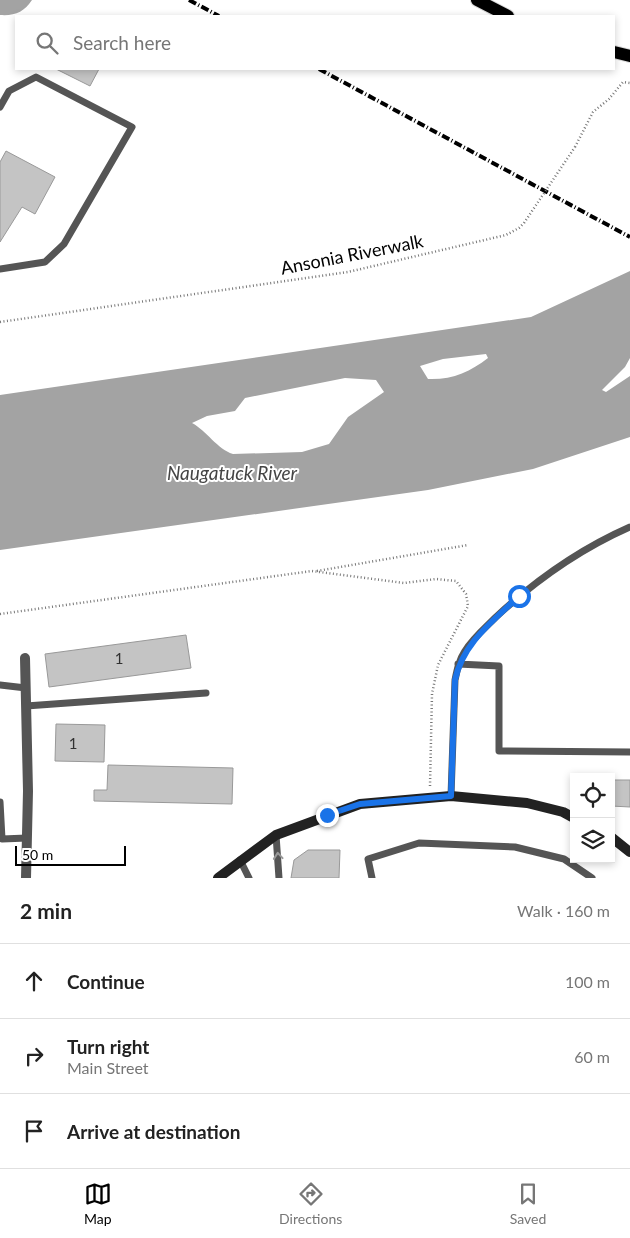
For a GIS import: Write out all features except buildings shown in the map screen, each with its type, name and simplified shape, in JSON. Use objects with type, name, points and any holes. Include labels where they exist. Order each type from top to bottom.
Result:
[{"type":"main road","points":[[477,0],[506,15]]},
{"type":"main road","points":[[615,52],[630,56]]},
{"type":"main road","points":[[218,878],[276,835],[360,804],[451,796],[527,803],[563,812],[570,816]]},
{"type":"main road","points":[[615,840],[630,852]]},
{"type":"street","points":[[25,658],[26,878]]},
{"type":"lane","points":[[0,107],[9,91],[36,78],[132,127],[64,244],[45,262],[0,269]]},
{"type":"lane","points":[[451,796],[455,680],[458,664],[474,639],[519,596],[580,553],[630,527]]},
{"type":"lane","points":[[458,664],[499,666],[499,751],[630,752]]},
{"type":"lane","points":[[0,685],[26,688]]},
{"type":"lane","points":[[26,706],[206,694]]},
{"type":"lane","points":[[0,802],[2,839],[27,838]]},
{"type":"lane","points":[[276,835],[279,878]]},
{"type":"lane","points":[[372,878],[368,859],[419,843],[514,847],[564,860],[592,878]]},
{"type":"lane","points":[[240,860],[249,878]]},
{"type":"path","name":"Ansonia Riverwalk","points":[[0,322],[348,272],[506,235],[524,223],[575,147],[593,112],[609,99],[623,82],[630,83]]},
{"type":"path","points":[[0,614],[312,571],[468,545]]},
{"type":"path","points":[[312,571],[404,582],[436,579],[456,581],[466,594],[468,606],[438,665],[432,694],[430,798]]},
{"type":"water","points":[[0,0],[32,0],[26,8],[15,14],[0,15]]},
{"type":"water","name":"Naugatuck River","points":[[630,271],[630,358],[625,367],[602,390],[606,392],[630,376],[630,437],[533,469],[428,490],[0,550],[0,395],[531,317]],"holes":[[[486,354],[488,358],[474,367],[460,374],[445,378],[428,379],[420,366],[443,359]],[[345,378],[376,380],[384,392],[348,417],[329,444],[302,452],[233,454],[227,452],[192,423],[207,416],[235,411],[245,398]]]},
{"type":"railway","points":[[189,0],[217,15]]},
{"type":"railway","points":[[321,70],[630,237]]},
{"type":"route","points":[[327,815],[360,804],[451,796],[455,680],[458,664],[474,639],[519,596]]}]
